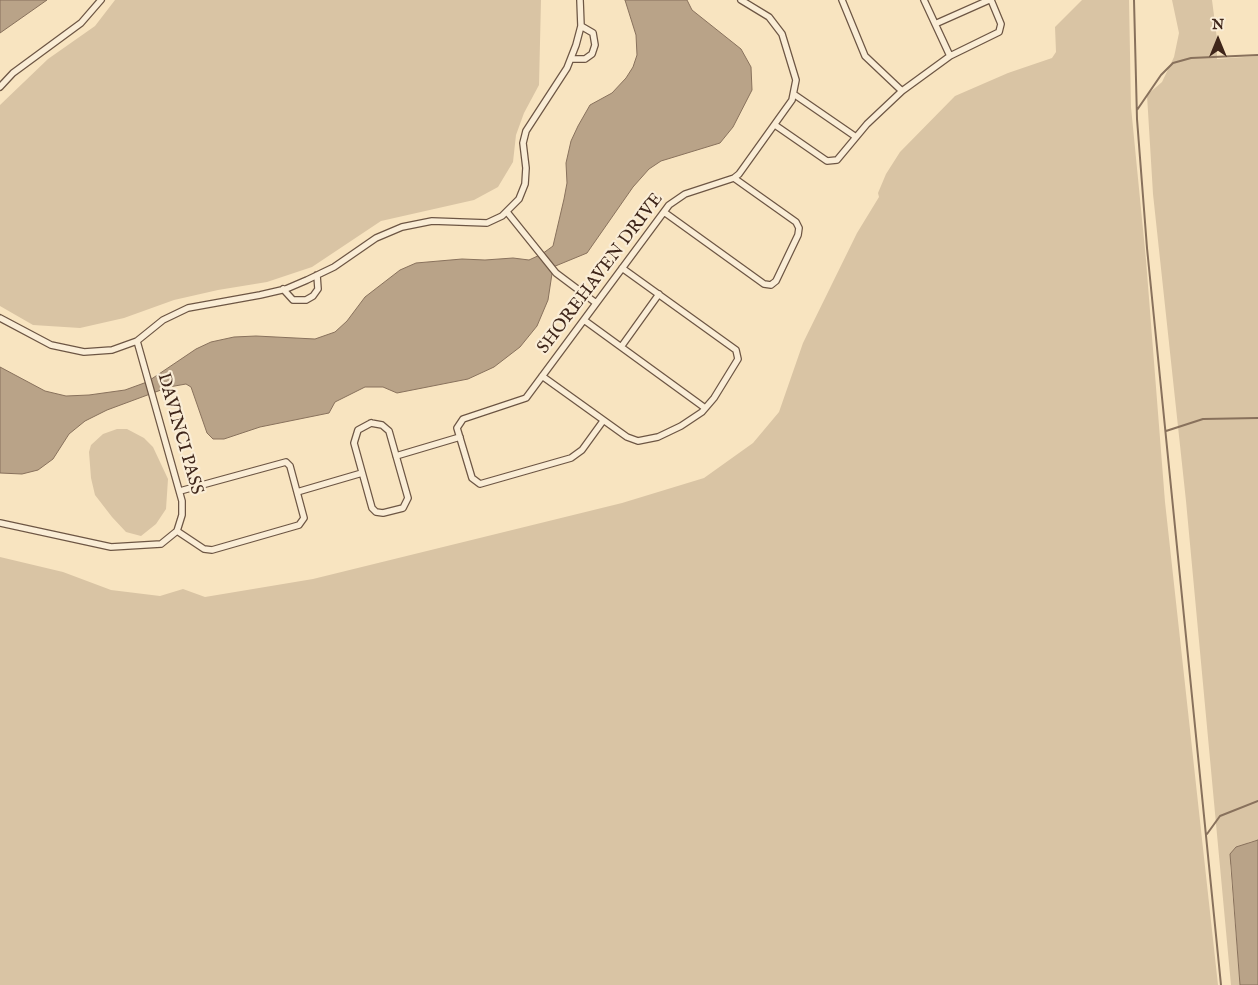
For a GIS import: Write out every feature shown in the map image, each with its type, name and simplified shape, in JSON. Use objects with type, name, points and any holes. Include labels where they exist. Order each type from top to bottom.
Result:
[{"type":"street","points":[[0,87],[13,73],[82,23],[101,0]]},
{"type":"street","points":[[0,318],[51,345],[65,349],[98,352],[112,350],[137,341],[163,320],[188,308],[283,290],[317,276],[376,238],[402,227],[432,221],[488,222],[507,212],[519,199],[525,184],[526,168],[523,143],[526,131],[571,59],[580,26],[580,0]]},
{"type":"street","points":[[842,0],[865,56],[902,91]]},
{"type":"street","points":[[924,0],[950,56]]},
{"type":"street","points":[[775,124],[831,162],[837,160],[856,137],[902,91],[950,56],[999,32],[1002,24],[990,0],[935,24]]},
{"type":"street","points":[[743,1],[769,17],[782,34],[796,80],[795,95],[856,137]]},
{"type":"street","points":[[571,59],[585,59],[592,54],[595,46],[593,33],[580,26]]},
{"type":"street","name":"SHOREHAVEN DRIVE","points":[[460,438],[458,428],[461,420],[522,401],[664,212],[674,201],[685,194],[734,178],[744,170],[795,95]]},
{"type":"street","points":[[664,212],[764,284],[772,285],[776,281],[799,228],[796,222],[734,178]]},
{"type":"street","points":[[507,212],[556,273],[596,303]]},
{"type":"street","points":[[542,376],[627,438],[643,440],[681,426],[705,408],[728,378],[738,359],[738,352],[734,347],[622,268]]},
{"type":"street","points":[[283,290],[293,300],[306,300],[313,296],[318,289],[317,276]]},
{"type":"street","points":[[621,347],[660,294]]},
{"type":"street","points":[[584,320],[705,408]]},
{"type":"street","name":"DAVINCI PASS","points":[[137,341],[184,508],[177,531]]},
{"type":"street","points":[[396,456],[460,438],[472,478],[477,483],[483,484],[571,458],[582,450],[602,421]]},
{"type":"street","points":[[376,423],[387,429],[396,456],[408,496],[408,502],[404,508],[383,513],[376,512],[371,505],[362,473],[354,441],[358,430],[364,425],[376,423]]},
{"type":"street","points":[[0,523],[111,547],[161,544],[177,531],[204,548],[212,550],[299,525],[304,518],[290,466],[283,462],[180,491]]},
{"type":"street","points":[[298,492],[362,473]]},
{"type":"shaded area","points":[[0,0],[47,0],[0,33]]},
{"type":"shaded area","points":[[115,0],[541,0],[539,85],[524,113],[516,135],[513,162],[498,187],[474,200],[381,221],[312,267],[267,282],[174,300],[124,318],[80,328],[33,325],[0,306],[0,105],[48,59],[95,26]]},
{"type":"shaded area","points":[[625,0],[687,0],[692,10],[741,49],[751,67],[752,90],[733,127],[720,143],[661,161],[649,169],[633,187],[587,253],[553,267],[548,300],[537,326],[520,347],[494,367],[468,379],[397,393],[383,387],[365,387],[335,402],[329,413],[260,427],[224,439],[213,439],[207,433],[191,387],[186,384],[169,387],[107,410],[85,421],[69,434],[53,459],[38,470],[22,474],[0,473],[0,367],[45,391],[66,396],[125,390],[147,382],[196,349],[211,342],[234,337],[256,336],[315,339],[335,332],[347,321],[365,297],[400,270],[416,263],[462,259],[513,258],[529,260],[553,246],[567,183],[566,163],[571,141],[590,105],[612,93],[626,78],[633,67],[637,55],[636,35]]},
{"type":"shaded area","points":[[1082,0],[1129,0],[1131,107],[1146,260],[1165,502],[1218,985],[0,985],[0,557],[63,572],[111,590],[160,596],[183,589],[205,597],[313,579],[622,503],[704,478],[753,443],[779,412],[803,343],[857,233],[879,197],[878,193],[886,174],[900,152],[955,96],[1008,73],[1052,58],[1056,52],[1055,27]]},
{"type":"shaded area","points":[[1172,0],[1212,0],[1217,39],[1217,59],[1258,56],[1258,840],[1249,842],[1230,865],[1240,985],[1231,985],[1186,501],[1153,194],[1147,95],[1162,82],[1174,57],[1179,33]]},
{"type":"shaded area","points":[[117,429],[127,429],[144,438],[153,447],[168,479],[166,509],[156,524],[141,536],[126,532],[112,517],[95,495],[91,478],[89,452],[91,445],[103,434]]},
{"type":"shaded area","points":[[1258,840],[1258,985],[1240,985],[1230,854],[1236,847]]},
{"type":"waterway","points":[[1134,0],[1137,119],[1147,248],[1221,985]]},
{"type":"waterway","points":[[1137,110],[1161,75],[1173,63],[1191,58],[1258,55]]},
{"type":"waterway","points":[[1166,431],[1203,419],[1258,418]]},
{"type":"waterway","points":[[1207,834],[1220,816],[1258,801]]}]
